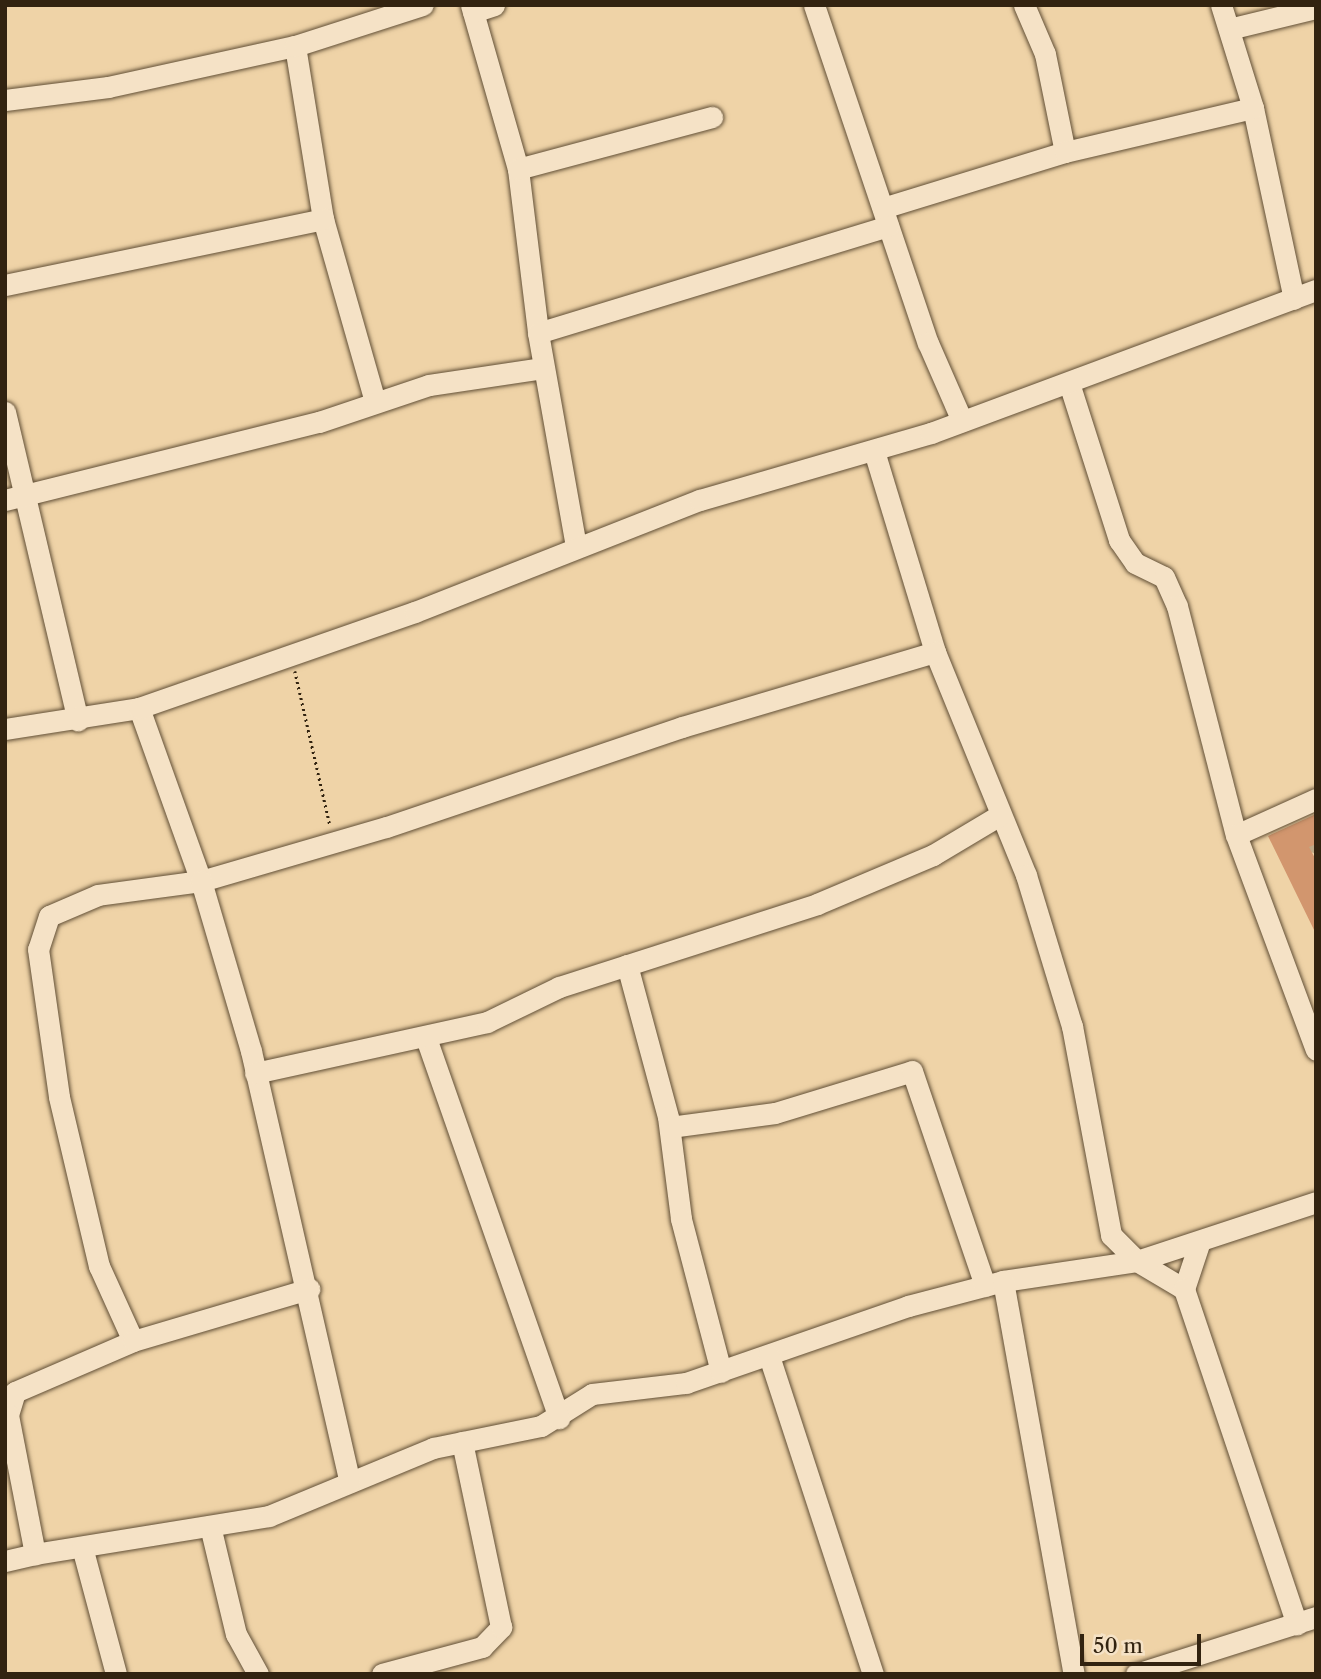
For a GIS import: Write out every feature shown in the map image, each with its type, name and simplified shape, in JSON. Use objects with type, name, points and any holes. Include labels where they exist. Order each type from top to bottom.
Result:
[{"type":"street","points":[[5,100],[108,87],[295,46],[423,5]]},
{"type":"street","points":[[494,5],[472,8],[519,169],[543,368],[576,547]]},
{"type":"street","points":[[814,5],[886,217],[962,421]]},
{"type":"street","points":[[1024,5],[1045,54],[1065,152]]},
{"type":"street","points":[[1221,5],[1253,108],[1294,299]]},
{"type":"street","points":[[1229,29],[1316,8]]},
{"type":"street","points":[[295,46],[323,219],[375,402]]},
{"type":"street","points":[[538,333],[886,217],[1065,152],[1253,108]]},
{"type":"street","points":[[519,169],[712,117]]},
{"type":"street","points":[[5,285],[323,219]]},
{"type":"street","points":[[5,729],[78,720],[139,708],[292,656],[700,500],[874,451],[962,421],[1316,290]]},
{"type":"street","points":[[15,498],[375,402],[429,385],[543,368]]},
{"type":"street","points":[[1069,383],[1119,540],[1135,563],[1164,577],[1177,606],[1236,835],[1316,1050]]},
{"type":"street","points":[[5,412],[15,498],[78,720]]},
{"type":"street","points":[[874,451],[935,652],[1000,815],[1072,1026],[1111,1235],[1138,1261],[1184,1289],[1307,1620],[1136,1674]]},
{"type":"street","points":[[132,1341],[99,1266],[60,1097],[38,949],[49,916],[77,900],[201,881],[333,842],[935,652]]},
{"type":"street","points":[[139,708],[201,881],[255,1073],[309,1289],[350,1482]]},
{"type":"street","points":[[1236,835],[1316,799]]},
{"type":"street","points":[[255,1073],[426,1038],[487,1022],[559,987],[817,904],[933,855],[1000,815]]},
{"type":"street","points":[[627,965],[670,1127],[681,1219],[720,1372]]},
{"type":"street","points":[[426,1038],[559,1418]]},
{"type":"street","points":[[670,1127],[782,1111],[912,1071],[994,1283],[1074,1674]]},
{"type":"street","points":[[5,1561],[269,1516],[350,1482],[462,1442],[559,1418],[592,1394],[661,1389],[994,1283],[1138,1261],[1199,1244],[1316,1202]]},
{"type":"street","points":[[1077,1270],[1111,1235]]},
{"type":"street","points":[[1184,1289],[1199,1244]]},
{"type":"street","points":[[35,1554],[8,1415],[10,1390],[132,1341],[309,1289]]},
{"type":"street","points":[[769,1356],[873,1674]]},
{"type":"street","points":[[382,1674],[482,1647],[501,1627],[462,1442]]},
{"type":"street","points":[[210,1526],[236,1634],[258,1674]]},
{"type":"street","points":[[82,1547],[116,1674]]},
{"type":"path","points":[[292,656],[333,842]]},
{"type":"building","points":[[1316,814],[1316,844],[1309,847],[1316,860],[1316,934],[1268,836]]}]
